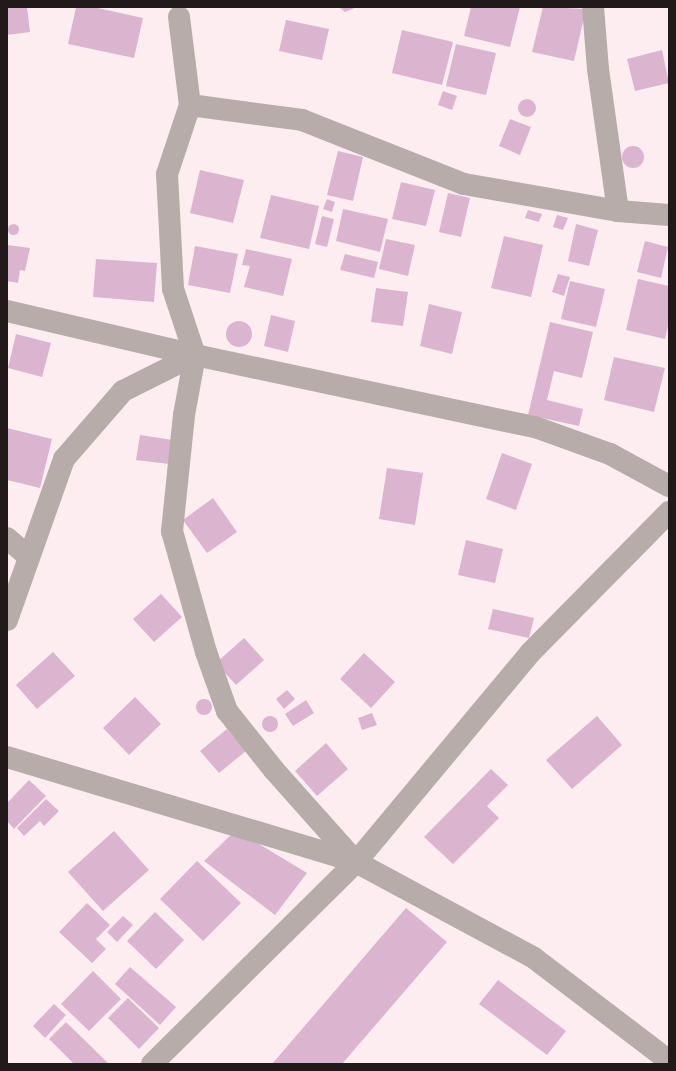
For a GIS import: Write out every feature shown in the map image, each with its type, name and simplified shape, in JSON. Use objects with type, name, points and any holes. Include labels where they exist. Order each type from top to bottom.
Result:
[{"type":"street","points":[[593,7],[598,69],[618,211]]},
{"type":"street","points":[[179,17],[190,105],[167,174],[173,289],[196,355],[184,415],[172,531],[206,652],[227,711],[274,770],[356,862]]},
{"type":"street","points":[[190,105],[302,120],[464,184],[618,211],[669,215]]},
{"type":"street","points":[[7,311],[196,355],[535,427],[610,454],[669,486]]},
{"type":"street","points":[[7,620],[64,459],[123,392],[196,355]]},
{"type":"street","points":[[152,1064],[356,862],[531,652],[637,541],[669,512]]},
{"type":"street","points":[[7,538],[29,556]]},
{"type":"street","points":[[7,757],[356,862],[534,958],[669,1061]]},
{"type":"building","points":[[7,7],[27,7],[30,32],[7,35]]},
{"type":"building","points":[[76,7],[93,7],[143,18],[134,58],[68,44]]},
{"type":"building","points":[[339,7],[357,7],[345,12]]},
{"type":"building","points":[[471,7],[520,7],[510,47],[464,36]]},
{"type":"building","points":[[543,7],[586,9],[574,61],[532,52]]},
{"type":"building","points":[[286,20],[329,29],[322,60],[279,51]]},
{"type":"building","points":[[402,30],[453,42],[442,85],[392,73]]},
{"type":"building","points":[[456,44],[496,53],[486,95],[446,86]]},
{"type":"building","points":[[662,50],[669,83],[635,91],[627,59]]},
{"type":"building","points":[[443,91],[457,96],[452,110],[438,105]]},
{"type":"building","points":[[527,99],[533,102],[536,108],[533,114],[527,117],[521,114],[518,108],[521,102]]},
{"type":"building","points":[[510,119],[531,127],[520,155],[499,146]]},
{"type":"building","points":[[633,146],[637,147],[643,153],[643,161],[637,167],[633,168],[629,167],[623,161],[622,157],[623,153],[629,147]]},
{"type":"building","points":[[338,151],[363,157],[353,201],[327,195]]},
{"type":"building","points":[[200,170],[244,180],[233,223],[190,213]]},
{"type":"building","points":[[401,182],[435,190],[426,226],[392,219]]},
{"type":"building","points":[[448,193],[470,198],[461,237],[439,232]]},
{"type":"building","points":[[271,195],[319,206],[309,249],[260,238]]},
{"type":"building","points":[[327,199],[335,202],[332,212],[323,209]]},
{"type":"building","points":[[343,209],[388,219],[380,252],[336,241]]},
{"type":"building","points":[[528,210],[542,214],[539,222],[525,218]]},
{"type":"building","points":[[557,215],[568,218],[563,230],[553,227]]},
{"type":"building","points":[[322,216],[334,219],[327,247],[315,244]]},
{"type":"building","points":[[11,224],[15,224],[17,225],[17,233],[11,234],[8,231],[8,227]]},
{"type":"building","points":[[576,224],[598,230],[589,266],[568,261]]},
{"type":"building","points":[[504,236],[543,245],[531,297],[491,288]]},
{"type":"building","points":[[386,239],[415,245],[408,276],[379,269]]},
{"type":"building","points":[[645,241],[668,247],[661,278],[637,272]]},
{"type":"building","points":[[7,245],[30,248],[25,271],[20,270],[18,283],[7,281]]},
{"type":"building","points":[[195,246],[238,254],[230,293],[188,285]]},
{"type":"building","points":[[246,249],[292,259],[283,296],[244,287],[250,266],[242,265]]},
{"type":"building","points":[[345,254],[378,262],[374,278],[340,270]]},
{"type":"building","points":[[96,259],[157,263],[154,302],[93,297]]},
{"type":"building","points":[[558,274],[570,277],[564,296],[552,292]]},
{"type":"building","points":[[638,279],[669,286],[669,322],[665,339],[626,330]]},
{"type":"building","points":[[570,281],[605,289],[596,327],[561,319]]},
{"type":"building","points":[[376,288],[408,292],[403,326],[371,322]]},
{"type":"building","points":[[429,304],[462,312],[452,354],[420,346]]},
{"type":"building","points":[[271,315],[295,321],[288,352],[264,346]]},
{"type":"building","points":[[239,321],[248,325],[252,334],[248,343],[239,347],[230,343],[226,334],[230,325]]},
{"type":"building","points":[[550,322],[593,332],[582,378],[554,371],[547,400],[583,409],[579,426],[528,415]]},
{"type":"building","points":[[16,334],[51,343],[42,377],[8,368]]},
{"type":"building","points":[[614,357],[665,368],[654,412],[604,400]]},
{"type":"building","points":[[7,428],[52,439],[40,488],[7,480]]},
{"type":"building","points":[[140,435],[173,440],[169,464],[136,460]]},
{"type":"building","points":[[502,453],[532,464],[516,510],[486,499]]},
{"type":"building","points":[[387,468],[423,473],[415,525],[379,519]]},
{"type":"building","points":[[213,498],[237,532],[207,553],[183,520]]},
{"type":"building","points":[[466,540],[503,549],[495,583],[458,575]]},
{"type":"building","points":[[161,594],[182,617],[154,642],[133,619]]},
{"type":"building","points":[[493,609],[534,618],[529,638],[488,629]]},
{"type":"building","points":[[244,638],[264,660],[236,685],[216,663]]},
{"type":"building","points":[[53,652],[75,676],[37,709],[16,685]]},
{"type":"building","points":[[364,653],[395,682],[371,708],[340,679]]},
{"type":"building","points":[[287,690],[295,699],[284,709],[276,699]]},
{"type":"building","points":[[135,697],[161,724],[129,755],[103,728]]},
{"type":"building","points":[[204,699],[210,701],[212,707],[210,713],[204,715],[198,713],[196,707],[198,701]]},
{"type":"building","points":[[306,700],[314,713],[293,726],[285,714]]},
{"type":"building","points":[[372,713],[377,725],[362,730],[358,718]]},
{"type":"building","points":[[270,716],[276,718],[278,724],[276,730],[270,732],[264,730],[262,724],[264,718]]},
{"type":"building","points":[[597,716],[622,745],[572,789],[546,760]]},
{"type":"building","points":[[227,729],[246,751],[219,773],[200,751]]},
{"type":"building","points":[[326,743],[348,769],[317,796],[295,771]]},
{"type":"building","points":[[491,769],[508,785],[487,806],[499,818],[453,864],[424,837]]},
{"type":"building","points":[[29,780],[46,796],[14,829],[7,821],[7,803]]},
{"type":"building","points":[[46,799],[59,811],[44,826],[40,821],[24,836],[17,828]]},
{"type":"building","points":[[236,830],[307,873],[275,915],[204,861]]},
{"type":"building","points":[[114,831],[149,870],[103,911],[68,872]]},
{"type":"building","points":[[197,861],[241,903],[203,941],[160,899]]},
{"type":"building","points":[[87,903],[110,925],[96,939],[106,949],[92,963],[59,932]]},
{"type":"building","points":[[406,908],[447,942],[342,1064],[272,1064]]},
{"type":"building","points":[[155,912],[184,940],[156,969],[127,941]]},
{"type":"building","points":[[123,916],[133,925],[117,942],[107,932]]},
{"type":"building","points":[[130,967],[176,1007],[160,1025],[115,984]]},
{"type":"building","points":[[93,971],[121,999],[89,1031],[61,1004]]},
{"type":"building","points":[[498,980],[566,1031],[547,1055],[479,1004]]},
{"type":"building","points":[[128,998],[159,1028],[139,1049],[108,1018]]},
{"type":"building","points":[[54,1004],[66,1015],[45,1038],[33,1026]]},
{"type":"building","points":[[66,1022],[109,1064],[74,1064],[49,1039]]}]
